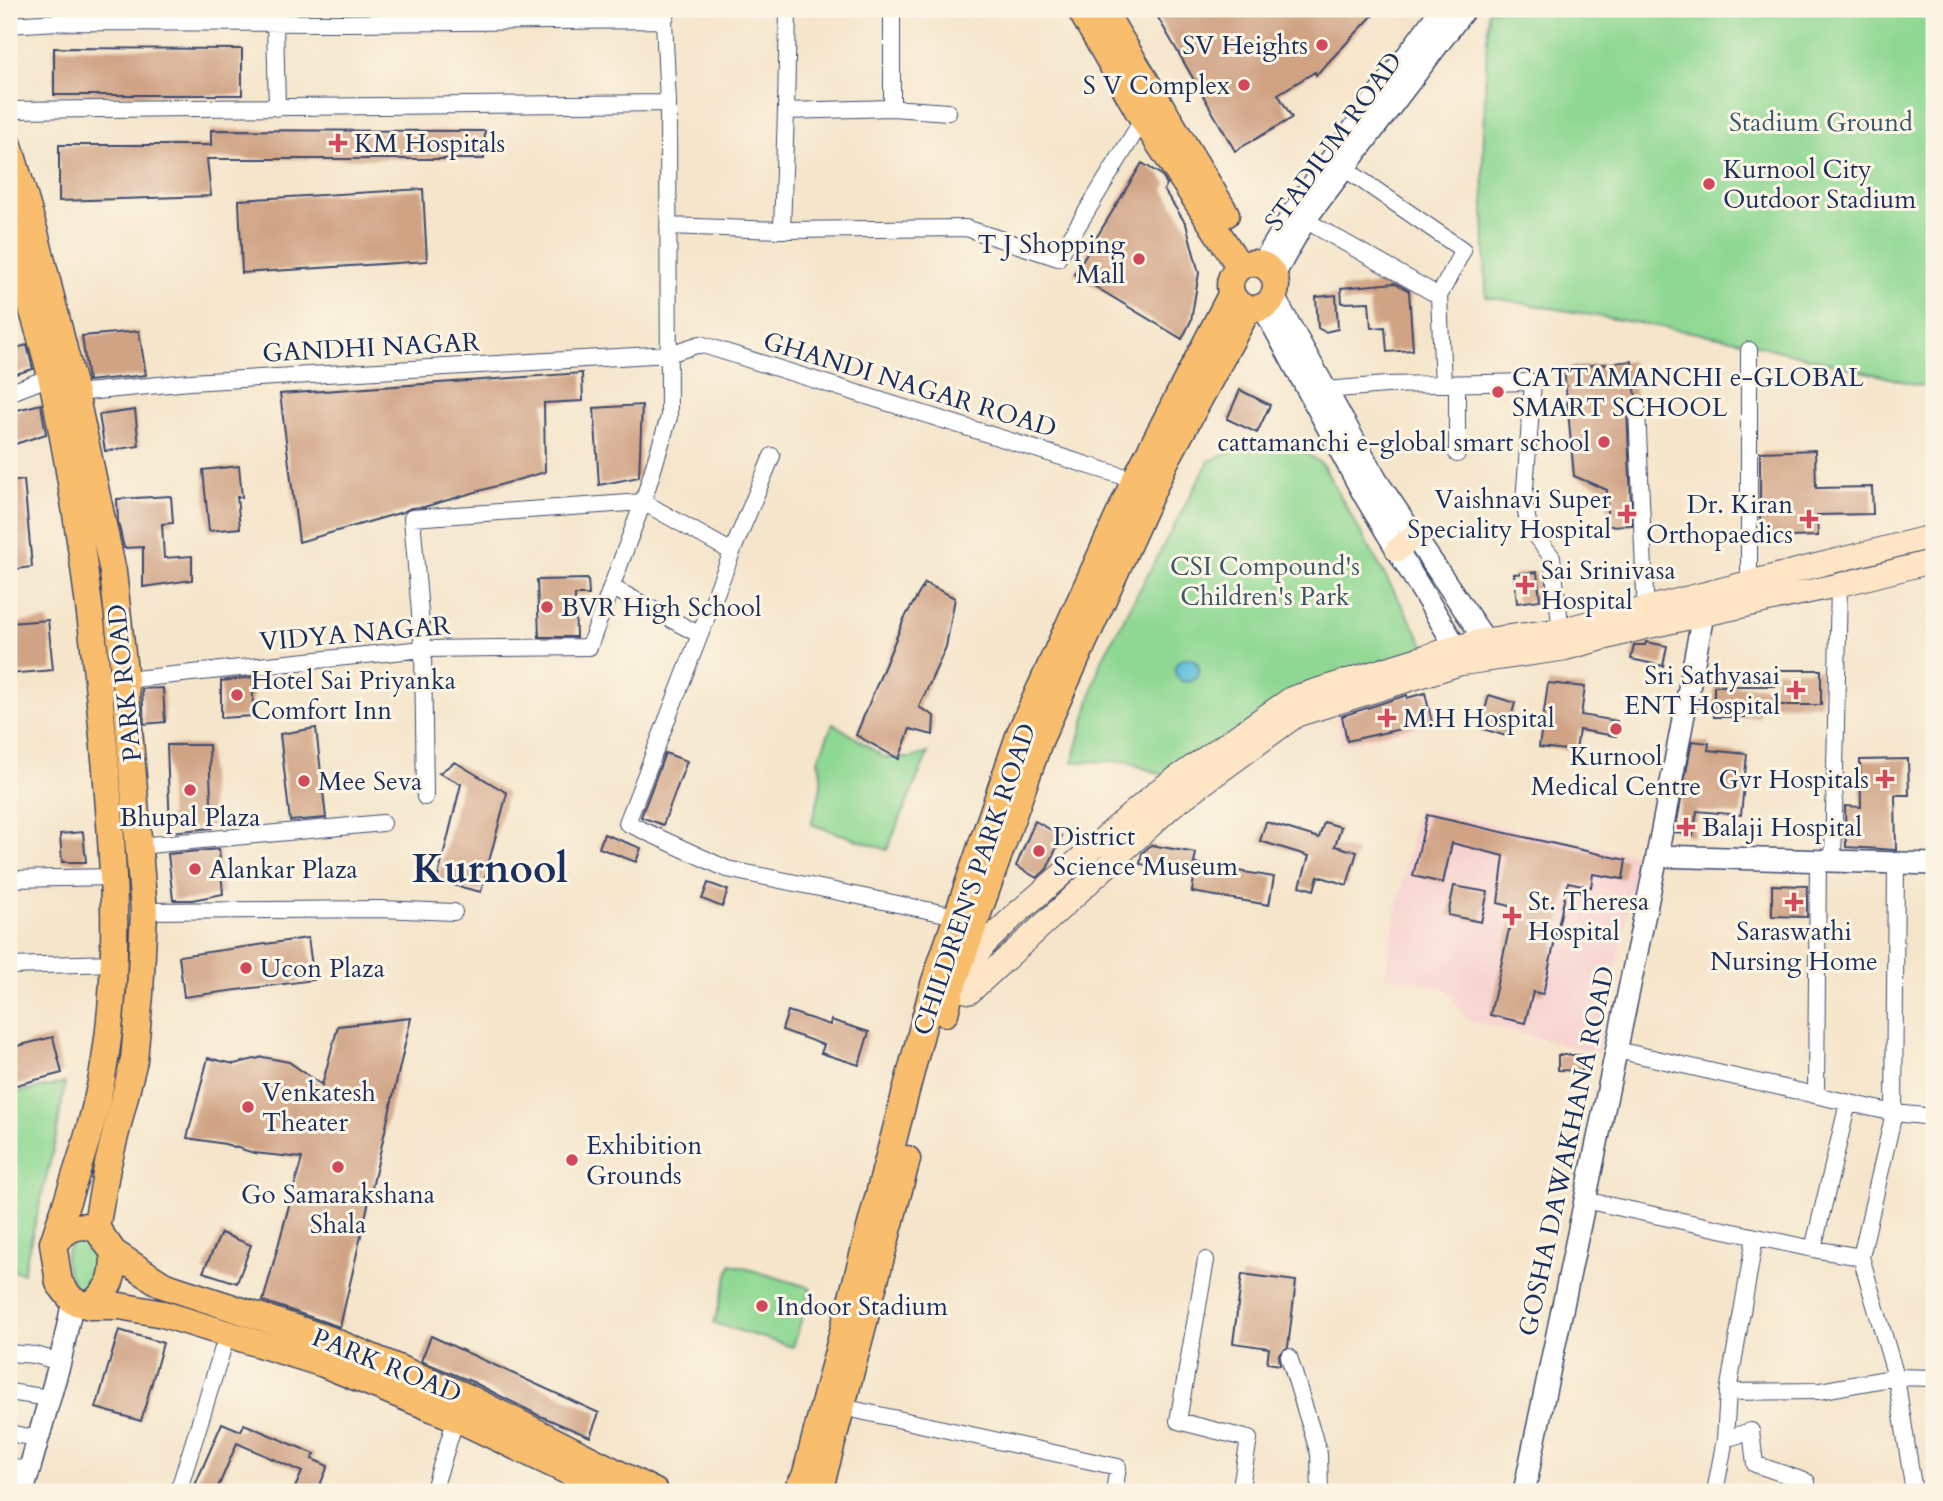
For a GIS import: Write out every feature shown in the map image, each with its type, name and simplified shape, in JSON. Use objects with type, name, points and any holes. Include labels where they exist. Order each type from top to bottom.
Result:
[{"type":"main road","points":[[1080,9],[1143,119],[1256,284]]},
{"type":"main road","points":[[1102,9],[1256,284]]},
{"type":"main road","name":"PARK ROAD","points":[[9,145],[35,233],[75,393],[113,572],[114,963],[105,1061],[82,1158],[53,1243]]},
{"type":"main road","name":"PARK ROAD","points":[[9,231],[55,396],[86,578],[112,682],[138,846],[144,911],[134,1060],[107,1168],[96,1228]]},
{"type":"main road","name":"CHILDREN'S PARK ROAD","points":[[819,1492],[842,1408],[943,986],[956,916],[1020,733],[1135,480],[1256,284]]},
{"type":"main road","name":"CHILDREN'S PARK ROAD","points":[[796,1492],[805,1477],[943,986],[1040,739],[1165,462],[1256,284]]},
{"type":"main road","points":[[943,986],[1015,915],[1159,790],[1292,698],[1458,655],[1562,640],[1646,617],[1749,582],[1934,536]]},
{"type":"main road","points":[[1646,617],[1703,615],[1934,561]]},
{"type":"main road","points":[[80,1224],[96,1228],[114,1253],[114,1271],[108,1291],[81,1304],[59,1283],[53,1243],[80,1224]]},
{"type":"main road","name":"PARK ROAD","points":[[114,1253],[163,1285],[328,1339],[467,1397],[655,1492]]},
{"type":"main road","name":"PARK ROAD","points":[[81,1304],[120,1306],[163,1314],[324,1364],[456,1418],[611,1492]]},
{"type":"street","points":[[782,230],[788,9]]},
{"type":"street","points":[[892,9],[892,108]]},
{"type":"street","name":"STADIUM ROAD","points":[[1256,284],[1298,205],[1441,9]]},
{"type":"street","name":"STADIUM ROAD","points":[[1256,284],[1465,9]]},
{"type":"street","points":[[9,24],[275,23],[667,14],[669,417],[611,587],[700,635]]},
{"type":"street","points":[[275,23],[277,108]]},
{"type":"street","points":[[9,110],[668,103]]},
{"type":"street","points":[[786,111],[892,108],[948,112]]},
{"type":"street","points":[[668,226],[782,230],[966,228],[1058,258],[1143,119]]},
{"type":"street","points":[[1345,168],[1463,250],[1439,296],[1457,454]]},
{"type":"street","points":[[1305,220],[1439,296]]},
{"type":"street","points":[[1256,284],[1326,390],[1377,481],[1458,655]]},
{"type":"street","points":[[1256,284],[1364,495],[1406,543],[1486,651]]},
{"type":"street","name":"GHANDI NAGAR ROAD","points":[[669,354],[700,344],[1135,480]]},
{"type":"street","points":[[1749,350],[1749,582]]},
{"type":"street","name":"GANDHI NAGAR","points":[[75,393],[190,382],[669,354]]},
{"type":"street","points":[[9,393],[50,377]]},
{"type":"street","points":[[1326,390],[1386,385],[1533,382],[1524,501],[1529,528],[1552,557],[1562,640]]},
{"type":"street","points":[[1637,408],[1646,617]]},
{"type":"street","points":[[772,456],[627,823],[727,869],[956,916]]},
{"type":"street","points":[[425,797],[423,649],[412,518],[642,502],[732,552]]},
{"type":"street","points":[[1816,1096],[1839,585]]},
{"type":"street","name":"VIDYA NAGAR","points":[[112,682],[423,649],[589,647],[611,587]]},
{"type":"street","name":"GOSHA DAWAKHANA ROAD","points":[[1524,1492],[1657,856],[1703,615]]},
{"type":"street","points":[[138,846],[383,822]]},
{"type":"street","points":[[1657,856],[1934,864]]},
{"type":"street","points":[[1896,863],[1894,1114],[1861,1257],[1896,1377],[1914,1492]]},
{"type":"street","points":[[9,879],[114,877]]},
{"type":"street","points":[[144,911],[380,909],[454,912]]},
{"type":"street","points":[[9,966],[114,963]]},
{"type":"street","points":[[1617,1050],[1894,1114],[1934,1117]]},
{"type":"street","points":[[1813,1249],[1848,1104]]},
{"type":"street","points":[[1584,1200],[1861,1257]]},
{"type":"street","points":[[1715,1492],[1725,1439],[1728,1392],[1755,1237]]},
{"type":"street","points":[[1206,1260],[1178,1421],[1249,1439],[1240,1492]]},
{"type":"street","points":[[9,1490],[21,1492],[19,1469],[39,1439],[60,1363],[81,1304]]},
{"type":"street","points":[[178,1492],[227,1335]]},
{"type":"street","points":[[9,1353],[35,1355],[60,1363]]},
{"type":"street","points":[[1289,1357],[1319,1454],[1320,1492]]},
{"type":"street","points":[[1728,1392],[1819,1391],[1896,1377],[1934,1378]]},
{"type":"street","points":[[9,1392],[50,1398]]},
{"type":"street","points":[[842,1408],[1118,1467],[1114,1492]]},
{"type":"street","points":[[433,1492],[456,1418]]},
{"type":"street","points":[[1725,1439],[1751,1431],[1755,1464],[1807,1482],[1807,1492]]},
{"type":"street","points":[[9,1433],[39,1439]]},
{"type":"shaded area","points":[[433,9],[496,9],[496,13],[433,13]]},
{"type":"shaded area","name":"M.H Hospital","points":[[1430,692],[1439,723],[1341,745],[1335,713]]},
{"type":"shaded area","name":"St. Theresa Hospital","points":[[1417,809],[1641,856],[1597,1053],[1467,1020],[1445,988],[1384,976]]},
{"type":"green space","name":"Kurnool City Outdoor Stadium","points":[[1488,9],[1934,9],[1934,389],[1737,340],[1486,297],[1483,160]]},
{"type":"green space","name":"CSI Compound's Children's Park","points":[[1286,440],[1322,464],[1425,646],[1168,777],[1125,761],[1073,762],[1100,663],[1209,461],[1245,446]]},
{"type":"green space","points":[[833,723],[884,757],[911,758],[928,753],[887,850],[811,824],[821,784],[818,760]]},
{"type":"green space","points":[[65,1083],[56,1137],[23,1273],[9,1270],[9,1094]]},
{"type":"green space","points":[[84,1235],[93,1239],[101,1271],[95,1291],[79,1292],[65,1260],[69,1247]]},
{"type":"green space","name":"Indoor Stadium","points":[[731,1264],[811,1288],[793,1347],[714,1323]]},
{"type":"water","points":[[1187,658],[1198,665],[1199,670],[1192,681],[1187,682],[1176,675],[1175,670],[1182,659]]},
{"type":"building","name":"S V Complex","points":[[1153,9],[1379,9],[1316,75],[1315,72],[1278,94],[1292,118],[1235,151]]},
{"type":"building","points":[[54,48],[242,49],[242,95],[54,95]]},
{"type":"building","points":[[211,130],[485,131],[484,159],[207,159],[211,196],[59,201],[59,145],[211,145]]},
{"type":"building","name":"T J Shopping Mall","points":[[1142,163],[1160,174],[1167,184],[1164,190],[1186,224],[1199,273],[1191,321],[1182,339],[1074,274]]},
{"type":"building","points":[[423,189],[427,261],[242,273],[239,200]]},
{"type":"building","points":[[1395,283],[1409,291],[1413,350],[1387,352],[1385,327],[1371,328],[1369,302],[1342,303],[1341,288]]},
{"type":"building","points":[[1336,295],[1338,329],[1325,332],[1318,328],[1316,297]]},
{"type":"building","points":[[139,331],[146,375],[88,381],[82,336]]},
{"type":"building","points":[[27,345],[33,369],[9,376],[9,350]]},
{"type":"building","name":"cattamanchi e-global smart school","points":[[1632,361],[1636,398],[1628,403],[1627,408],[1632,525],[1607,526],[1607,490],[1574,476],[1564,368]]},
{"type":"building","points":[[582,373],[583,401],[544,403],[545,472],[299,542],[280,394]]},
{"type":"building","points":[[1240,390],[1270,405],[1257,433],[1227,419]]},
{"type":"building","points":[[41,404],[46,434],[9,446],[9,412]]},
{"type":"building","points":[[642,405],[639,477],[599,485],[594,408]]},
{"type":"building","points":[[135,410],[139,446],[105,451],[99,415]]},
{"type":"building","points":[[1815,450],[1816,488],[1872,487],[1873,514],[1817,515],[1818,536],[1760,538],[1760,452]]},
{"type":"building","points":[[239,466],[242,497],[237,497],[240,528],[209,531],[203,470]]},
{"type":"building","points":[[24,480],[32,567],[9,570],[9,482]]},
{"type":"building","points":[[171,496],[173,523],[162,524],[164,558],[192,556],[192,580],[143,587],[143,547],[124,548],[118,522],[117,499]]},
{"type":"building","points":[[1537,572],[1540,600],[1517,603],[1514,574]]},
{"type":"building","name":"BVR High School","points":[[588,579],[589,595],[575,595],[576,637],[539,637],[537,580]]},
{"type":"building","points":[[925,583],[955,598],[946,647],[919,707],[934,716],[933,735],[910,729],[899,759],[856,735],[904,619]]},
{"type":"building","points":[[48,620],[53,670],[9,674],[9,623]]},
{"type":"building","points":[[1646,642],[1667,646],[1663,666],[1631,659],[1634,645],[1645,645]]},
{"type":"building","points":[[1775,670],[1821,670],[1821,705],[1760,705],[1760,717],[1714,717],[1714,686],[1775,686]]},
{"type":"building","name":"Hotel Sai Priyanka Comfort Inn","points":[[253,677],[253,716],[221,718],[221,681]]},
{"type":"building","points":[[1548,683],[1585,687],[1581,715],[1617,721],[1616,736],[1579,730],[1576,751],[1539,747]]},
{"type":"building","points":[[163,688],[165,722],[144,724],[142,689]]},
{"type":"building","name":"M.H Hospital","points":[[1425,693],[1432,722],[1347,741],[1342,716],[1407,695],[1407,698]]},
{"type":"building","points":[[1489,695],[1515,703],[1506,736],[1480,728]]},
{"type":"building","name":"Mee Seva","points":[[316,728],[326,818],[290,821],[280,734]]},
{"type":"building","points":[[1692,741],[1709,743],[1708,750],[1747,754],[1741,815],[1697,811],[1693,836],[1675,832]]},
{"type":"building","name":"Bhupal Plaza","points":[[167,745],[209,745],[212,828],[170,832]]},
{"type":"building","points":[[665,753],[687,761],[663,825],[641,817]]},
{"type":"building","points":[[1908,759],[1909,795],[1895,795],[1896,850],[1846,847],[1845,806],[1861,807],[1860,760]]},
{"type":"building","points":[[455,762],[507,793],[481,892],[437,881],[461,784],[439,773]]},
{"type":"building","points":[[1427,815],[1626,860],[1623,879],[1593,874],[1591,887],[1568,882],[1543,994],[1533,992],[1525,1023],[1490,1015],[1514,907],[1498,903],[1504,856],[1452,843],[1443,883],[1413,876]]},
{"type":"building","name":"District Science Museum","points":[[1035,821],[1062,836],[1047,869],[1037,878],[1016,866]]},
{"type":"building","points":[[1266,822],[1319,838],[1324,822],[1341,827],[1335,846],[1357,852],[1347,885],[1318,876],[1314,890],[1300,886],[1309,856],[1260,841]]},
{"type":"building","points":[[83,832],[86,862],[62,862],[60,834]]},
{"type":"building","points":[[604,834],[641,848],[636,862],[599,848]]},
{"type":"building","points":[[1151,845],[1196,853],[1192,873],[1140,864],[1142,853]]},
{"type":"building","name":"Alankar Plaza","points":[[219,849],[223,894],[192,900],[173,900],[168,854]]},
{"type":"building","points":[[1196,864],[1274,877],[1269,905],[1192,892]]},
{"type":"building","points":[[708,883],[728,890],[722,907],[702,899]]},
{"type":"building","points":[[1772,885],[1807,886],[1807,917],[1772,916]]},
{"type":"building","points":[[1454,886],[1488,892],[1481,922],[1448,915]]},
{"type":"building","name":"Ucon Plaza","points":[[308,938],[314,980],[184,997],[179,956]]},
{"type":"building","points":[[788,1011],[830,1025],[831,1020],[869,1032],[859,1065],[821,1053],[824,1045],[782,1030]]},
{"type":"building","name":"Go Samarakshana Shala","points":[[411,1018],[340,1327],[263,1301],[302,1158],[254,1153],[225,1144],[187,1138],[208,1058],[234,1064],[263,1057],[289,1062],[322,1085],[338,1026]]},
{"type":"building","points":[[53,1037],[62,1073],[9,1087],[9,1048]]},
{"type":"building","points":[[1558,1055],[1582,1055],[1582,1071],[1558,1070]]},
{"type":"building","points":[[221,1233],[251,1245],[237,1283],[203,1272]]},
{"type":"building","points":[[1242,1274],[1296,1281],[1288,1347],[1279,1354],[1280,1365],[1267,1363],[1269,1348],[1233,1343]]},
{"type":"building","points":[[119,1330],[163,1343],[141,1421],[96,1408]]},
{"type":"building","points":[[431,1336],[599,1413],[590,1437],[538,1415],[473,1382],[421,1361]]},
{"type":"building","points":[[222,1423],[241,1431],[244,1424],[315,1454],[312,1459],[328,1466],[317,1492],[293,1492],[302,1472],[237,1443],[216,1492],[192,1492]]},
{"type":"place","name":"SV Heights","points":[[1322,45]]},
{"type":"place","name":"S V Complex","points":[[1244,85]]},
{"type":"place","name":"KM Hospitals","points":[[338,143]]},
{"type":"place","name":"Kurnool City Outdoor Stadium","points":[[1709,184]]},
{"type":"place","name":"T J Shopping Mall","points":[[1139,259]]},
{"type":"place","name":"CATTAMANCHI e-GLOBAL SMART SCHOOL","points":[[1498,392]]},
{"type":"place","name":"cattamanchi e-global smart school","points":[[1604,442]]},
{"type":"place","name":"Vaishnavi Super Speciality Hospital","points":[[1627,514]]},
{"type":"place","name":"Dr. Kiran Orthopaedics","points":[[1809,519]]},
{"type":"place","name":"Sai Srinivasa Hospital","points":[[1525,585]]},
{"type":"place","name":"BVR High School","points":[[547,607]]},
{"type":"place","name":"Sri Sathyasai ENT Hospital","points":[[1796,690]]},
{"type":"place","name":"Hotel Sai Priyanka Comfort Inn","points":[[237,695]]},
{"type":"place","name":"M.H Hospital","points":[[1387,718]]},
{"type":"place","name":"Kurnool Medical Centre","points":[[1616,729]]},
{"type":"place","name":"Gvr Hospitals","points":[[1885,779]]},
{"type":"place","name":"Mee Seva","points":[[304,781]]},
{"type":"place","name":"Bhupal Plaza","points":[[190,790]]},
{"type":"place","name":"Balaji Hospital","points":[[1686,827]]},
{"type":"place","name":"District Science Museum","points":[[1039,851]]},
{"type":"place","name":"Alankar Plaza","points":[[195,869]]},
{"type":"place","name":"Saraswathi Nursing Home","points":[[1794,902]]},
{"type":"place","name":"St. Theresa Hospital","points":[[1512,916]]},
{"type":"place","name":"Ucon Plaza","points":[[246,968]]},
{"type":"place","name":"Venkatesh Theater","points":[[248,1107]]},
{"type":"place","name":"Exhibition Grounds","points":[[572,1160]]},
{"type":"place","name":"Go Samarakshana Shala","points":[[338,1167]]},
{"type":"place","name":"Indoor Stadium","points":[[762,1306]]},
{"type":"district","name":"Kurnool","points":[[490,868]]},
{"type":"park label","name":"Stadium Ground","points":[[1821,122]]}]
